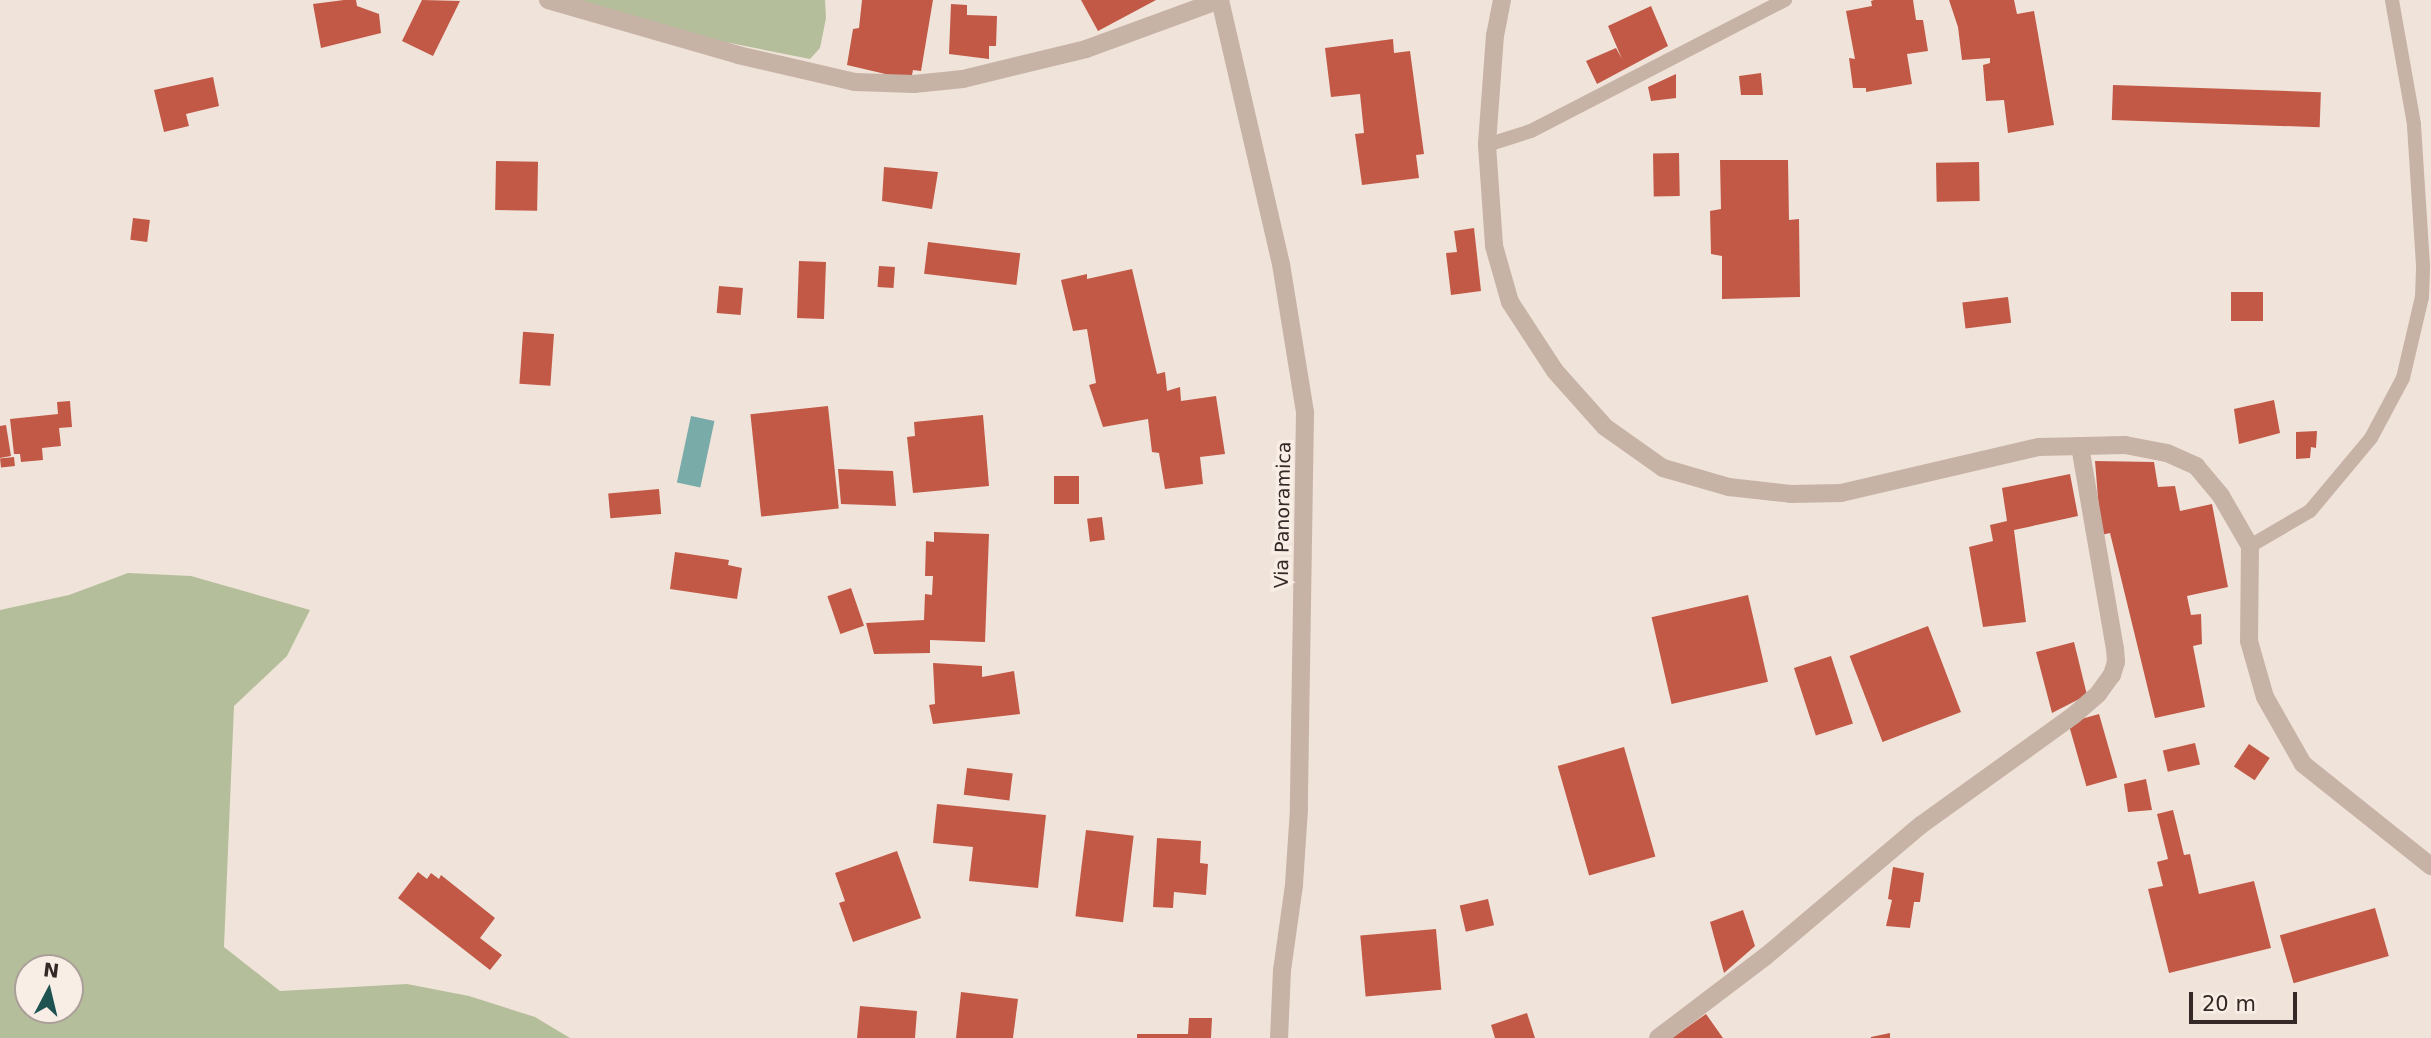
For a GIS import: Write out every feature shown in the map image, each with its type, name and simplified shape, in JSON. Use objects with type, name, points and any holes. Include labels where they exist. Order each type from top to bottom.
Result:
[{"type":"street","points":[[548,0],[738,55],[855,82],[914,84],[963,79],[1086,48],[1220,0]]},
{"type":"street","name":"Via Panoramica","points":[[1220,0],[1281,264],[1305,413],[1299,809],[1294,885],[1282,970],[1279,1038]]},
{"type":"street","points":[[1502,0],[1495,35],[1487,145],[1494,246],[1510,302],[1555,371],[1605,427],[1663,468],[1729,487],[1791,494],[1841,493],[2039,447],[2125,445],[2167,453],[2196,466],[2221,496],[2250,546],[2249,641],[2265,697],[2303,764],[2431,866]]},
{"type":"street","points":[[1658,1038],[1766,957],[1921,825],[2074,715],[2098,694],[2112,675],[2116,662],[2115,649],[2080,446]]},
{"type":"lane","points":[[1487,145],[1531,131],[1785,0]]},
{"type":"lane","points":[[2250,546],[2310,512],[2371,438],[2403,378],[2422,297],[2423,265],[2414,124],[2392,0]]},
{"type":"green space","points":[[576,0],[825,0],[826,18],[820,48],[810,59],[680,33]]},
{"type":"green space","points":[[128,573],[191,576],[310,610],[287,656],[234,706],[224,947],[280,991],[407,984],[469,996],[535,1017],[570,1038],[0,1038],[0,610],[69,595]]},
{"type":"water","points":[[691,416],[714,421],[700,488],[677,483]]},
{"type":"building","points":[[356,0],[357,6],[379,14],[381,33],[321,48],[313,4]]},
{"type":"building","points":[[422,0],[460,1],[433,56],[402,41]]},
{"type":"building","points":[[862,0],[933,0],[921,71],[913,70],[911,80],[847,65],[853,29],[859,28]]},
{"type":"building","points":[[1081,0],[1156,0],[1098,31]]},
{"type":"building","points":[[1913,0],[1916,20],[1923,20],[1928,51],[1907,54],[1912,84],[1866,92],[1866,88],[1853,88],[1849,58],[1855,59],[1846,11],[1872,6],[1871,1]]},
{"type":"building","points":[[1949,0],[2014,0],[2017,14],[2034,11],[2054,125],[2008,133],[2004,100],[1986,101],[1983,65],[1990,63],[1990,58],[1962,60],[1958,27]]},
{"type":"building","points":[[951,4],[967,5],[967,15],[997,16],[996,46],[989,46],[989,59],[949,54]]},
{"type":"building","points":[[1651,6],[1668,46],[1597,84],[1586,61],[1616,48],[1622,59],[1608,26]]},
{"type":"building","points":[[1393,39],[1394,53],[1410,51],[1424,154],[1416,155],[1419,178],[1362,185],[1355,134],[1364,133],[1360,94],[1331,97],[1325,48]]},
{"type":"building","points":[[1761,73],[1763,95],[1741,95],[1739,76]]},
{"type":"building","points":[[1676,74],[1676,98],[1651,101],[1648,87]]},
{"type":"building","points":[[213,77],[219,106],[186,114],[189,126],[164,132],[154,90]]},
{"type":"building","points":[[2113,85],[2321,92],[2320,127],[2112,120]]},
{"type":"building","points":[[1653,153],[1679,153],[1680,196],[1654,196]]},
{"type":"building","points":[[1720,160],[1788,160],[1789,220],[1799,219],[1800,297],[1722,299],[1722,256],[1711,254],[1710,211],[1721,209]]},
{"type":"building","points":[[496,161],[538,162],[537,211],[495,210]]},
{"type":"building","points":[[1979,162],[1980,201],[1937,202],[1936,163]]},
{"type":"building","points":[[884,167],[938,172],[932,209],[882,201]]},
{"type":"building","points":[[133,218],[150,220],[147,242],[130,240]]},
{"type":"building","points":[[1474,228],[1481,291],[1451,295],[1446,253],[1457,252],[1454,231]]},
{"type":"building","points":[[928,242],[1020,253],[1016,285],[924,274]]},
{"type":"building","points":[[799,261],[826,262],[824,319],[797,318]]},
{"type":"building","points":[[879,266],[895,267],[893,288],[878,287]]},
{"type":"building","points":[[1132,269],[1157,374],[1165,372],[1167,391],[1180,387],[1181,401],[1216,396],[1225,454],[1200,457],[1203,484],[1165,489],[1159,453],[1152,452],[1148,419],[1103,427],[1089,385],[1096,383],[1087,329],[1073,331],[1061,280],[1087,274],[1087,279]]},
{"type":"building","points":[[719,286],[743,288],[741,315],[717,313]]},
{"type":"building","points":[[2231,292],[2263,292],[2263,321],[2231,321]]},
{"type":"building","points":[[2008,297],[2011,323],[1966,328],[1962,303]]},
{"type":"building","points":[[523,332],[554,334],[550,386],[519,384]]},
{"type":"building","points":[[2274,400],[2280,433],[2239,444],[2234,409]]},
{"type":"building","points":[[70,401],[72,427],[59,428],[61,446],[42,448],[43,460],[21,462],[20,454],[14,454],[10,419],[58,414],[57,402]]},
{"type":"building","points":[[828,406],[839,508],[761,517],[750,414]]},
{"type":"building","points":[[983,415],[989,486],[913,493],[907,437],[915,436],[914,422]]},
{"type":"building","points":[[6,425],[11,456],[0,458],[0,426]]},
{"type":"building","points":[[2317,431],[2316,448],[2311,447],[2310,458],[2296,459],[2296,432]]},
{"type":"building","points":[[14,457],[15,466],[1,467],[0,458]]},
{"type":"building","points":[[2095,461],[2154,462],[2158,487],[2175,486],[2180,511],[2212,504],[2228,587],[2187,596],[2191,615],[2201,614],[2202,644],[2193,646],[2205,707],[2155,718],[2110,533],[2101,535]]},
{"type":"building","points":[[838,469],[893,471],[896,506],[841,504]]},
{"type":"building","points":[[2070,474],[2078,516],[2014,530],[2026,622],[1983,627],[1969,547],[1993,541],[1990,525],[2007,521],[2002,488]]},
{"type":"building","points":[[1054,476],[1079,476],[1079,504],[1054,504]]},
{"type":"building","points":[[659,489],[661,514],[610,518],[608,493]]},
{"type":"building","points":[[1102,517],[1105,540],[1090,542],[1087,519]]},
{"type":"building","points":[[934,532],[989,534],[985,642],[930,640],[930,653],[874,654],[866,623],[924,620],[925,594],[932,595],[933,576],[925,576],[926,541],[934,542]]},
{"type":"building","points":[[675,552],[729,560],[728,565],[742,568],[737,599],[670,589]]},
{"type":"building","points":[[851,588],[864,626],[840,634],[827,596]]},
{"type":"building","points":[[1748,595],[1768,682],[1672,704],[1652,617]]},
{"type":"building","points":[[1928,626],[1961,712],[1883,742],[1850,656]]},
{"type":"building","points":[[2074,642],[2087,695],[2052,713],[2036,652]]},
{"type":"building","points":[[1831,656],[1853,724],[1816,736],[1794,668]]},
{"type":"building","points":[[933,663],[982,666],[982,677],[1014,671],[1020,714],[933,724],[929,705],[935,704]]},
{"type":"building","points":[[2099,714],[2117,777],[2086,786],[2068,723]]},
{"type":"building","points":[[2195,743],[2200,764],[2168,772],[2163,750]]},
{"type":"building","points":[[2249,744],[2270,758],[2255,780],[2234,766]]},
{"type":"building","points":[[1624,747],[1655,857],[1589,876],[1558,766]]},
{"type":"building","points":[[967,768],[1013,774],[1009,800],[964,795]]},
{"type":"building","points":[[2146,779],[2152,810],[2128,812],[2124,784]]},
{"type":"building","points":[[937,804],[1046,815],[1038,888],[969,881],[973,847],[933,843]]},
{"type":"building","points":[[2173,810],[2184,855],[2190,854],[2199,894],[2254,881],[2271,948],[2169,973],[2148,889],[2163,886],[2157,862],[2168,859],[2157,814]]},
{"type":"building","points":[[1086,830],[1134,836],[1123,922],[1075,916]]},
{"type":"building","points":[[1157,838],[1201,841],[1200,863],[1208,864],[1206,895],[1174,892],[1173,908],[1153,907]]},
{"type":"building","points":[[897,851],[921,918],[853,942],[839,903],[845,901],[835,873]]},
{"type":"building","points":[[1893,867],[1924,873],[1920,902],[1914,902],[1910,928],[1886,926],[1892,900],[1888,899]]},
{"type":"building","points":[[418,872],[427,879],[431,873],[439,879],[441,875],[495,918],[480,938],[502,955],[490,970],[398,898]]},
{"type":"building","points":[[1488,899],[1494,925],[1466,932],[1460,906]]},
{"type":"building","points":[[2375,908],[2389,956],[2294,983],[2280,935]]},
{"type":"building","points":[[1743,910],[1755,946],[1724,973],[1710,922]]},
{"type":"building","points":[[1436,929],[1441,990],[1366,996],[1360,936]]},
{"type":"building","points":[[961,992],[1018,999],[1013,1038],[956,1038]]},
{"type":"building","points":[[860,1006],[917,1011],[915,1038],[857,1038]]},
{"type":"building","points":[[1527,1013],[1535,1038],[1495,1038],[1491,1025]]},
{"type":"building","points":[[1706,1014],[1723,1038],[1672,1038]]},
{"type":"building","points":[[1189,1018],[1212,1018],[1211,1038],[1137,1038],[1137,1034],[1188,1034]]},
{"type":"building","points":[[1890,1033],[1890,1038],[1871,1038],[1871,1037]]}]
